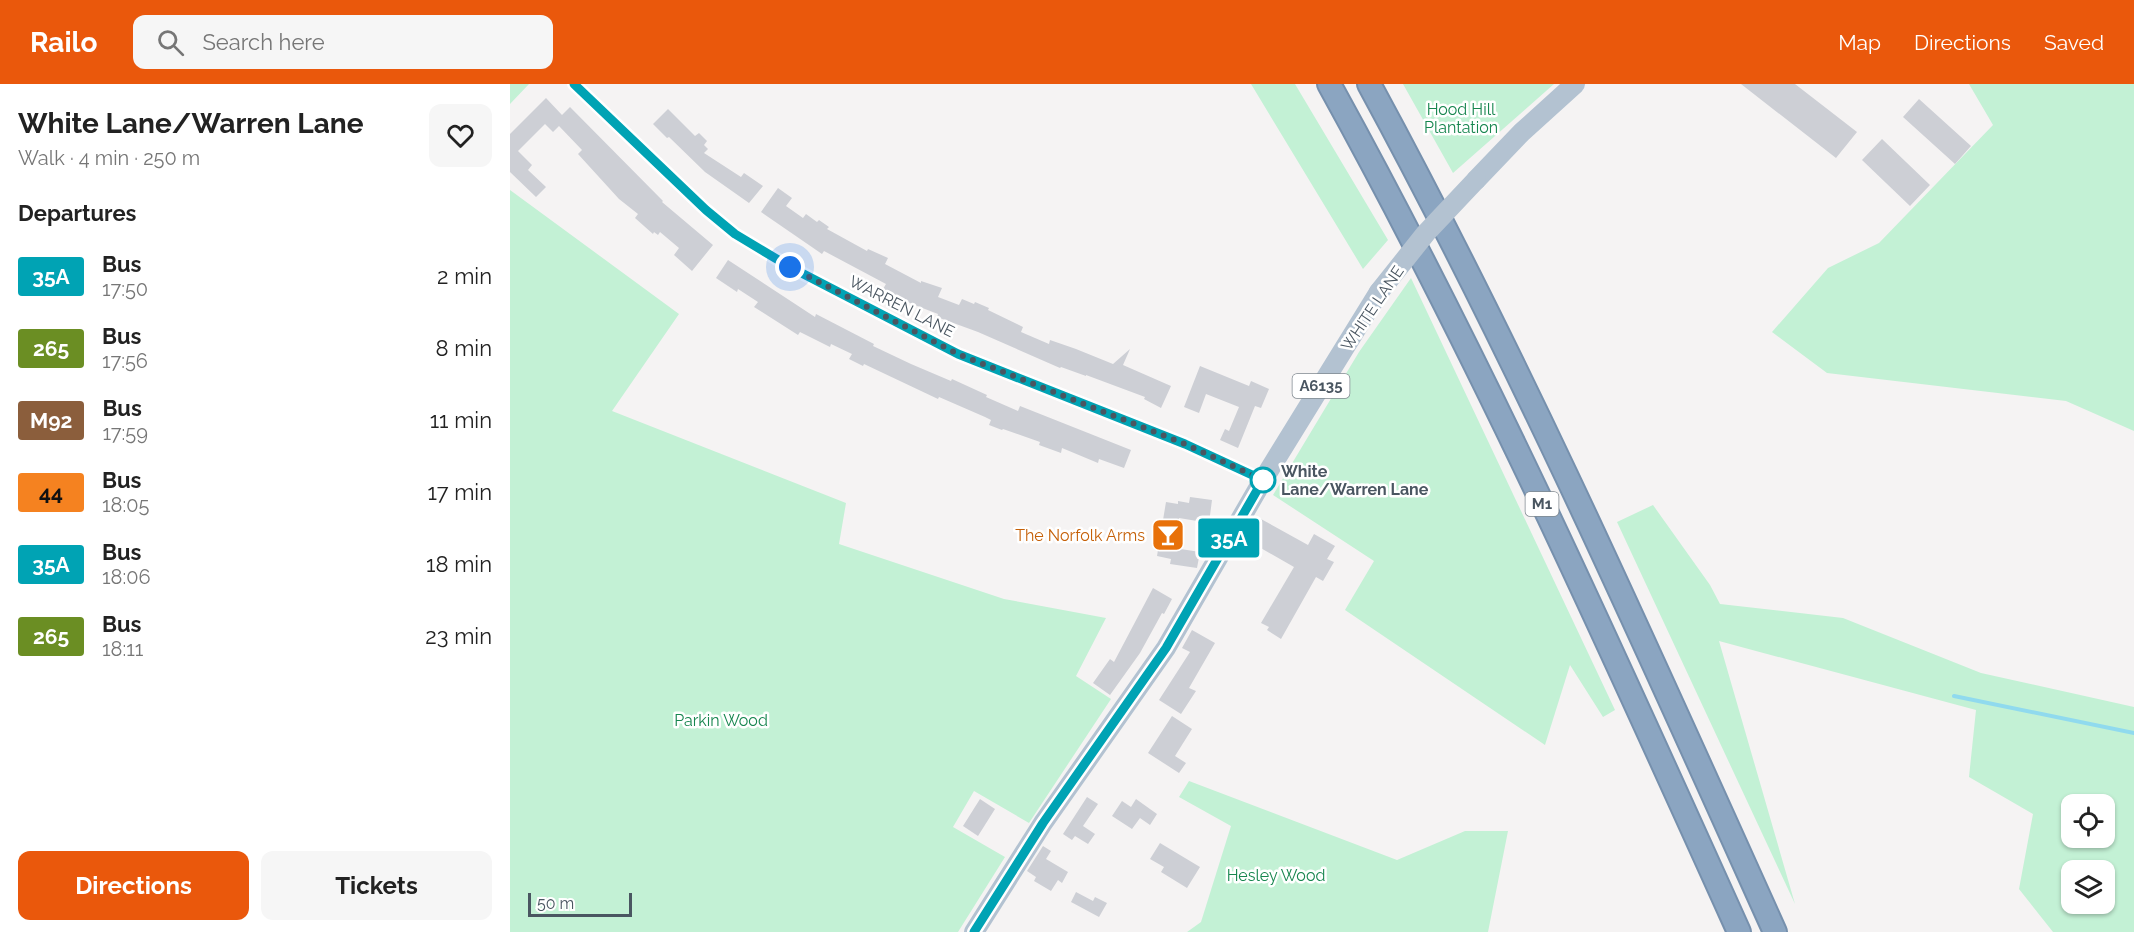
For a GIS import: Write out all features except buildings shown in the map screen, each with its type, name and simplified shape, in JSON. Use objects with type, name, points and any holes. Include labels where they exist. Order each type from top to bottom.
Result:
[{"type":"highway","name":"M1","points":[[1329,84],[1369,155],[1491,396],[1597,618],[1739,932]]},
{"type":"highway","name":"M1","points":[[1369,84],[1402,144],[1545,428],[1775,932]]},
{"type":"main road","name":"WHITE LANE","points":[[974,932],[1043,823],[1166,648],[1263,480],[1379,292],[1426,233],[1521,132],[1575,84]]},
{"type":"street","name":"WARREN LANE","points":[[574,84],[706,210],[735,234],[790,267],[958,354],[1185,444],[1263,480]]},
{"type":"green space","points":[[510,84],[529,84],[510,104]]},
{"type":"green space","points":[[1251,84],[1295,84],[1388,240],[1363,269]]},
{"type":"green space","name":"Hood Hill Plantation","points":[[1403,84],[1554,84],[1453,173]]},
{"type":"green space","points":[[1969,84],[2134,84],[2134,431],[2066,401],[1827,373],[1772,332],[1828,268],[1879,243],[1993,125]]},
{"type":"green space","name":"Parkin Wood","points":[[510,190],[679,314],[612,411],[846,503],[839,544],[1004,599],[1106,618],[1076,676],[1111,699],[1029,823],[974,791],[953,827],[1005,857],[958,932],[510,932]]},
{"type":"green space","points":[[1411,278],[1615,710],[1603,717],[1570,665],[1545,745],[1345,610],[1374,561],[1273,495],[1359,352]]},
{"type":"green space","points":[[1653,505],[1710,585],[1720,604],[1843,618],[1981,673],[2134,707],[2134,932],[2053,932],[2019,889],[2033,814],[1969,777],[1976,710],[1719,641],[1795,904],[1617,522]]},
{"type":"green space","name":"Hesley Wood","points":[[1189,781],[1397,860],[1465,831],[1508,831],[1488,932],[1187,932],[1201,922],[1231,826],[1179,797]]},
{"type":"waterway","points":[[1954,696],[2134,733]]},
{"type":"bus line","name":"35A","points":[[574,84],[706,210],[735,234],[790,267],[958,354],[1185,444],[1263,480],[1166,648],[1043,823],[974,932]]},
{"type":"place","name":"White Lane/Warren Lane","points":[[1263,480]]},
{"type":"place","name":"The Norfolk Arms","points":[[1168,535]]},
{"type":"route","points":[[790,267],[958,354],[1185,444],[1263,480]]}]
